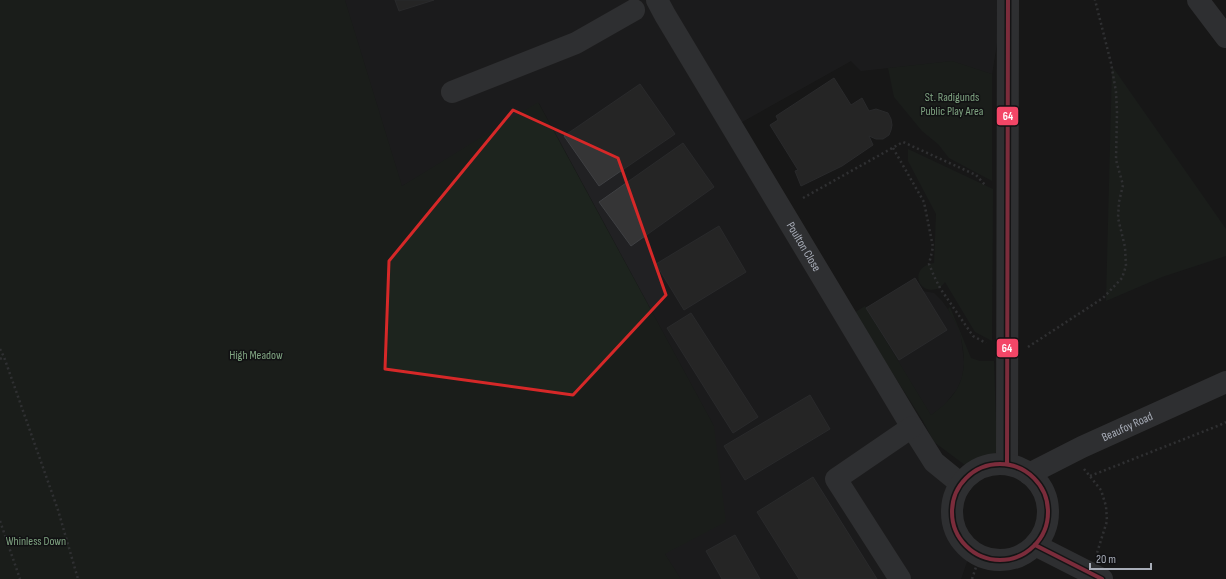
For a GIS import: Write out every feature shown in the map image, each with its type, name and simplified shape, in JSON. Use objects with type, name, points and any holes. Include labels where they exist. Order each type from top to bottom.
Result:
[{"type":"street","points":[[1007,464],[1008,0]]},
{"type":"street","points":[[1198,0],[1226,37]]},
{"type":"street","points":[[452,92],[576,43],[630,5],[661,8]]},
{"type":"street","name":"Poulton Close","points":[[661,8],[934,462],[961,484]]},
{"type":"street","name":"Beaufoy Road","points":[[1029,474],[1089,443],[1226,382]]},
{"type":"street","points":[[900,579],[836,479],[912,427]]},
{"type":"street","points":[[996,464],[1007,464],[1019,468],[1029,474],[1041,488],[1046,500],[1048,513],[1042,536],[1035,545],[1024,554],[1011,559],[997,560],[980,555],[971,550],[964,543],[958,535],[954,524],[952,511],[954,497],[961,484],[970,475],[984,467],[996,464]]},
{"type":"street","points":[[1035,545],[1096,576]]},
{"type":"path","points":[[893,148],[924,202],[933,248],[929,264],[940,288],[973,336],[1007,354],[1103,298],[1122,278],[1126,266],[1125,247],[1118,218],[1119,202],[1123,185],[1116,160],[1116,92],[1111,63],[1095,0]]},
{"type":"path","points":[[804,198],[903,142],[976,175],[986,187]]},
{"type":"path","points":[[0,349],[58,510],[78,579]]},
{"type":"path","points":[[0,359],[4,357]]},
{"type":"path","points":[[1090,476],[1226,422]]},
{"type":"path","points":[[1070,453],[1101,490],[1106,506],[1107,521],[1096,576]]},
{"type":"path","points":[[0,522],[20,579]]},
{"type":"path","points":[[972,579],[980,555]]},
{"type":"highlighted area","points":[[513,110],[618,158],[666,295],[573,395],[385,369],[389,261]]},
{"type":"shaded area","points":[[345,0],[1004,0],[992,74],[952,61],[861,71],[851,61],[726,131],[954,497],[952,511],[953,524],[958,535],[971,550],[961,579],[681,579],[665,554],[714,426],[539,103],[402,186]]},
{"type":"shaded area","points":[[915,278],[922,291],[934,293],[949,311],[960,331],[964,363],[962,377],[957,389],[944,405],[931,415],[866,308]]},
{"type":"green space","name":"High Meadow","points":[[0,0],[345,0],[402,186],[538,102],[714,426],[726,522],[665,554],[681,579],[0,579]]},
{"type":"green space","name":"St. Radigunds Public Play Area","points":[[952,61],[992,74],[992,181],[949,158],[938,144],[922,131],[894,97],[888,68]]},
{"type":"green space","points":[[1112,66],[1226,229],[1226,256],[1162,277],[1106,301]]},
{"type":"green space","points":[[908,149],[993,189],[992,341],[975,332],[945,282],[940,288],[932,290],[921,285],[919,275],[921,269],[926,265],[934,263],[936,214],[908,161]]},
{"type":"green space","points":[[865,306],[931,415],[953,395],[958,387],[963,370],[964,360],[960,333],[948,309],[950,307],[971,358],[980,361],[994,361],[997,452],[980,461],[965,465],[934,442],[923,421],[854,313]]},
{"type":"building","points":[[395,0],[434,0],[399,11]]},
{"type":"building","points":[[834,78],[851,105],[862,98],[869,111],[876,109],[888,113],[891,119],[891,130],[889,135],[883,139],[876,139],[869,136],[873,145],[842,166],[801,186],[795,171],[798,170],[770,125],[778,120],[776,116]]},
{"type":"building","points":[[640,84],[675,134],[599,186],[564,136]]},
{"type":"building","points":[[683,143],[714,187],[631,246],[599,202]]},
{"type":"building","points":[[719,226],[746,272],[684,310],[656,264]]},
{"type":"building","points":[[915,278],[947,330],[899,360],[866,308]]},
{"type":"building","points":[[691,313],[758,417],[733,433],[667,328]]},
{"type":"building","points":[[810,395],[830,429],[745,480],[724,446]]},
{"type":"building","points":[[813,477],[877,579],[799,579],[757,512]]},
{"type":"building","points":[[735,535],[760,579],[722,579],[706,551]]},
{"type":"transit line","name":"64","points":[[1007,464],[1008,0]]},
{"type":"transit line","name":"64","points":[[1000,464],[1018,468],[1034,478],[1044,494],[1048,512],[1044,530],[1034,546],[1018,556],[1000,560],[982,556],[966,546],[956,530],[952,512],[956,494],[966,478],[982,468],[1000,464]]},
{"type":"transit line","name":"64","points":[[1035,545],[1102,579]]},
{"type":"park label","name":"Whinless Down","points":[[36,541]]}]
